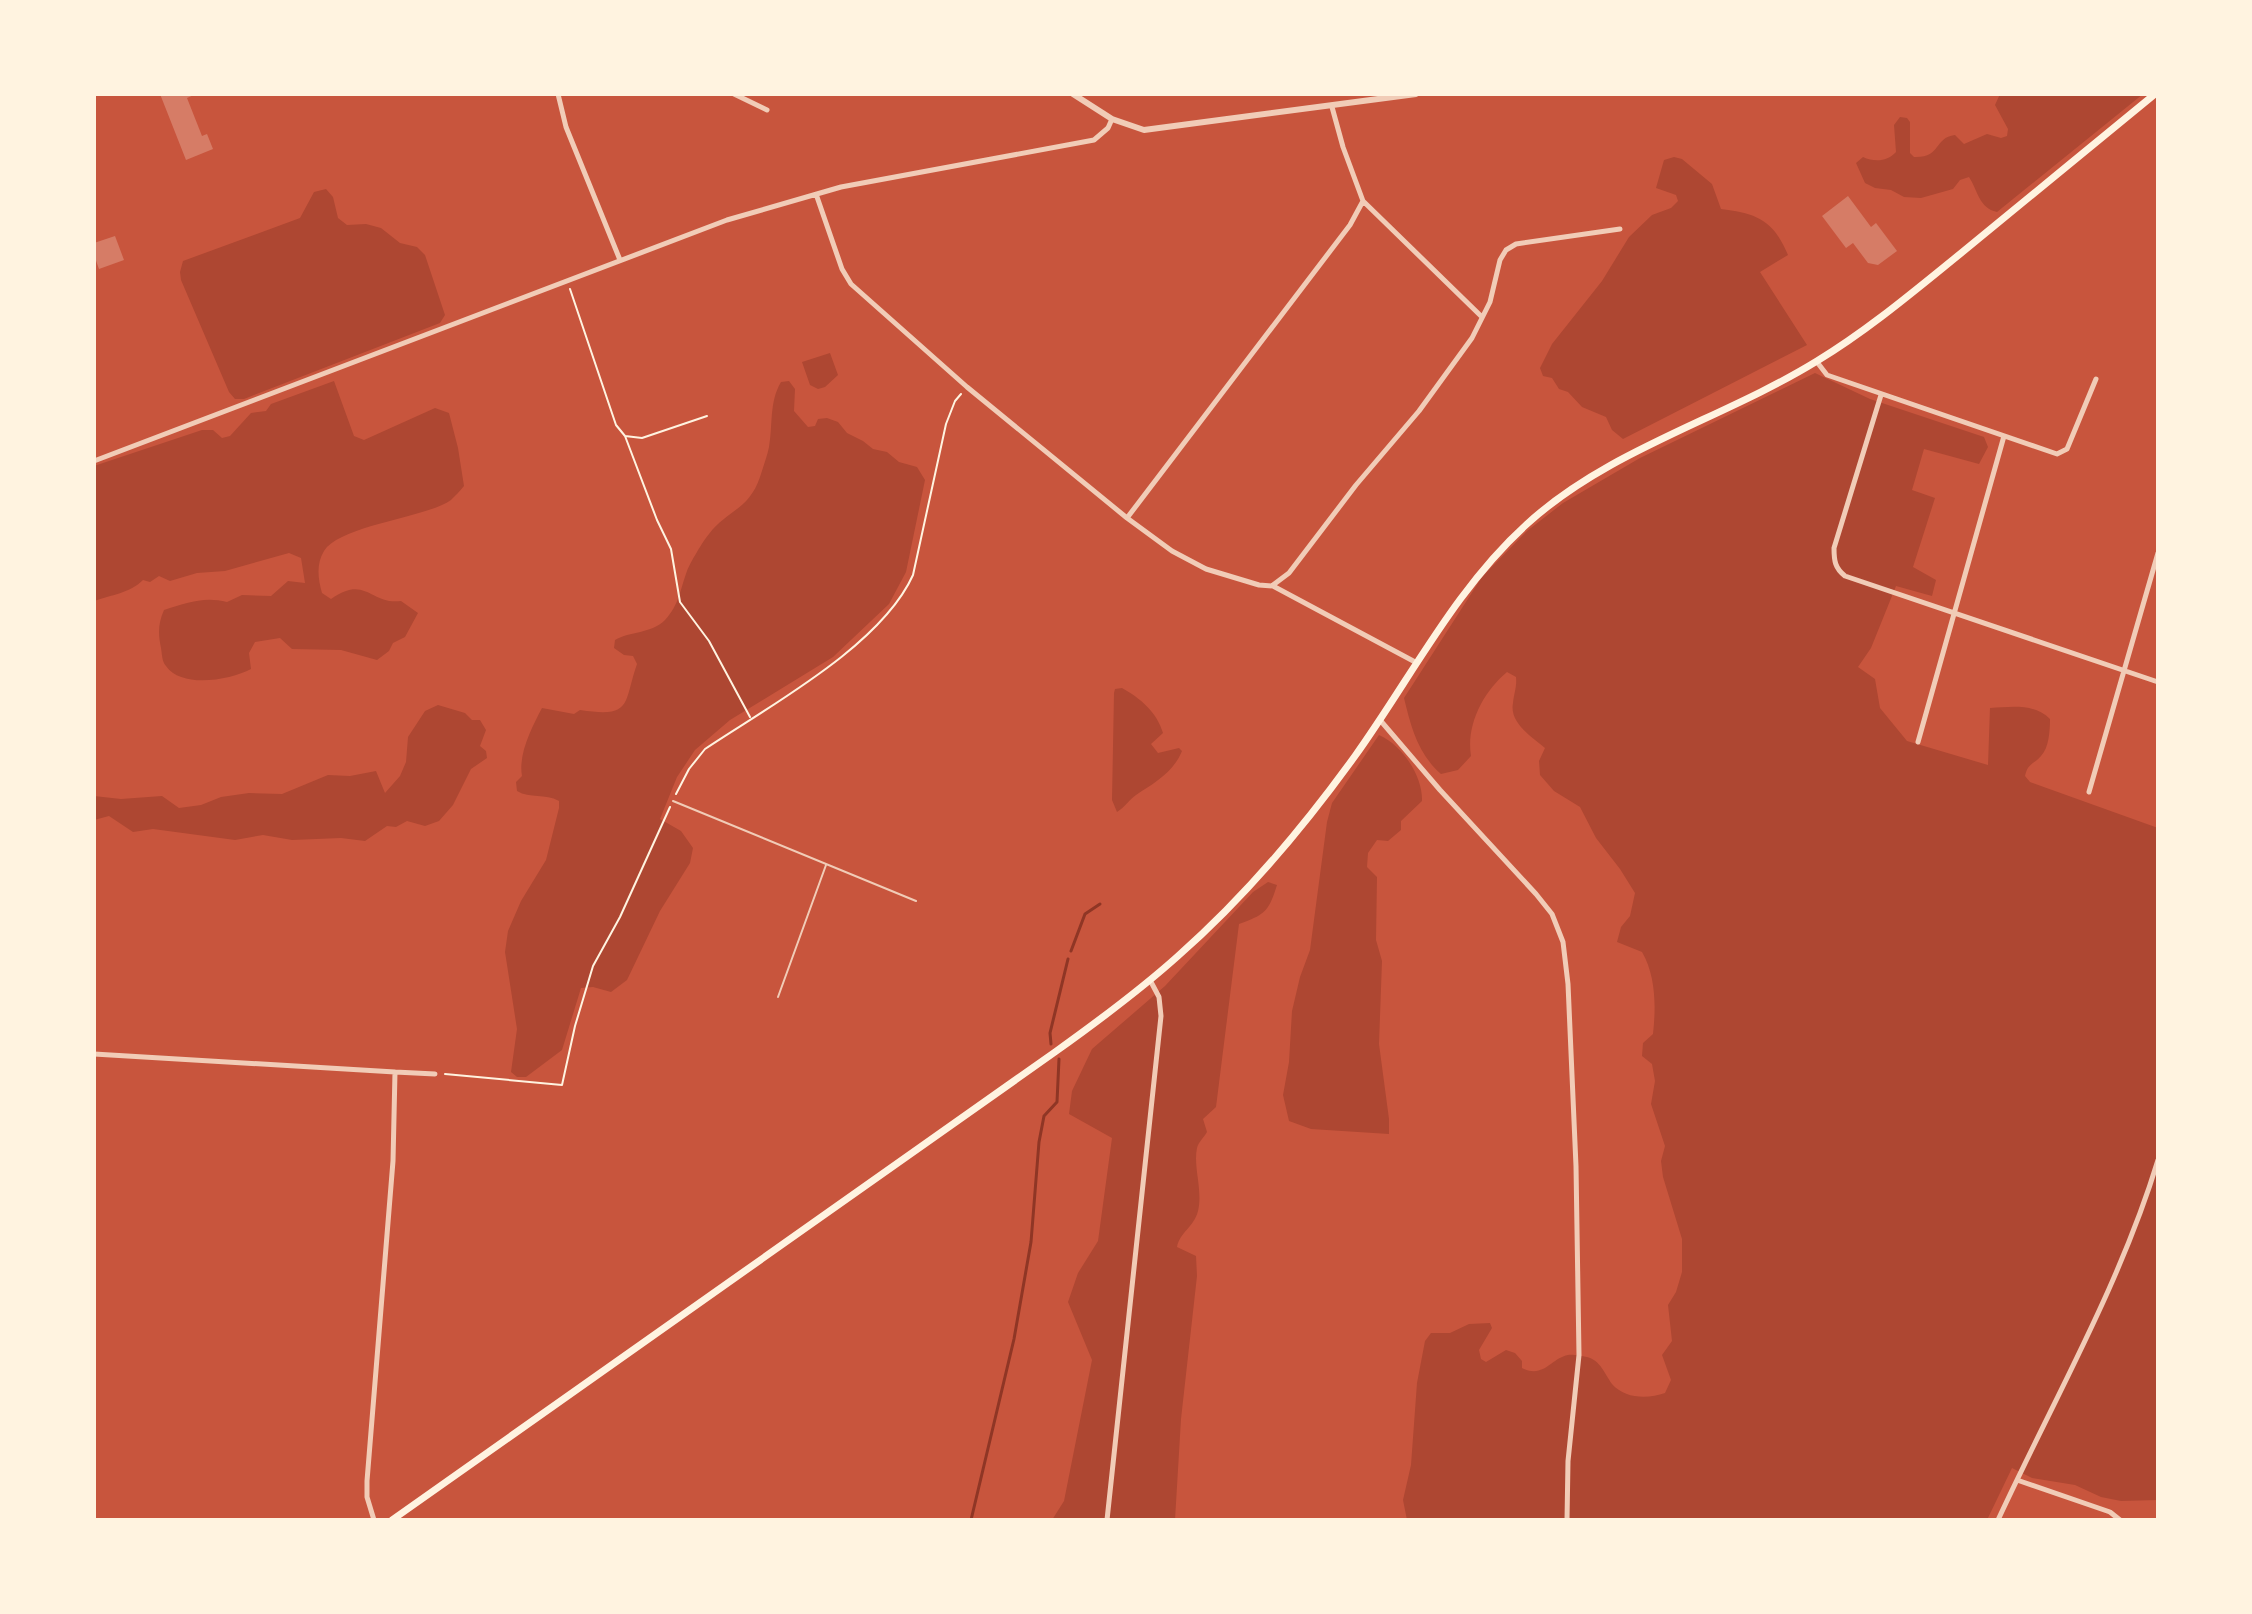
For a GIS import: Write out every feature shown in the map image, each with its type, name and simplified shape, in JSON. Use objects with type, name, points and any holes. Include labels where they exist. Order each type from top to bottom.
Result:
[{"type":"main road","points":[[392,1520],[1055,1052],[1150,980],[1214,923],[1264,869],[1325,796],[1484,567],[1558,499],[1609,467],[1817,362],[1875,323],[2155,94]]},
{"type":"street","points":[[558,94],[561,115],[620,260]]},
{"type":"street","points":[[734,94],[767,110]]},
{"type":"street","points":[[1073,94],[1112,119],[1136,128],[1161,130],[1416,94]]},
{"type":"street","points":[[1332,107],[1340,139],[1363,201],[1482,317]]},
{"type":"street","points":[[94,461],[727,220],[865,182],[1094,140],[1102,135],[1112,119]]},
{"type":"street","points":[[816,194],[842,269],[851,284],[967,387],[1127,518],[1196,565],[1259,585],[1273,586],[1418,664]]},
{"type":"street","points":[[1127,518],[1350,225],[1363,201]]},
{"type":"street","points":[[1273,586],[1289,573],[1356,485],[1419,411],[1472,338],[1490,302],[1500,260],[1511,246],[1620,229]]},
{"type":"street","points":[[1817,362],[1827,375],[2051,454],[2064,451],[2096,379]]},
{"type":"street","points":[[1881,395],[1834,548],[1838,570],[1845,576],[1953,614],[2158,682]]},
{"type":"street","points":[[1918,742],[2004,436]]},
{"type":"street","points":[[2089,792],[2158,553]]},
{"type":"street","points":[[1380,720],[1536,894],[1552,914],[1563,942],[1568,984],[1576,1166],[1579,1355],[1568,1461],[1567,1520]]},
{"type":"street","points":[[1107,1520],[1161,1016],[1159,997],[1150,980]]},
{"type":"street","points":[[94,1054],[435,1074]]},
{"type":"street","points":[[374,1520],[367,1497],[393,1161],[395,1072]]},
{"type":"street","points":[[1998,1520],[2126,1251],[2158,1160]]},
{"type":"street","points":[[2017,1480],[2110,1512],[2120,1520]]},
{"type":"lane","points":[[673,801],[916,901]]},
{"type":"lane","points":[[778,997],[826,864]]},
{"type":"path","points":[[567,280],[616,425],[625,436],[671,549],[680,602],[709,641],[751,718]]},
{"type":"path","points":[[435,1074],[562,1085],[593,966],[697,757],[835,662],[902,598],[913,575],[946,424],[955,401],[967,387]]},
{"type":"path","points":[[625,436],[642,438],[707,416]]},
{"type":"shaded area","points":[[2000,94],[2143,94],[1997,212],[1986,207],[1969,177],[1960,180],[1953,189],[1921,198],[1904,197],[1865,183],[1856,163],[1863,157],[1885,159],[1896,152],[1894,125],[1900,117],[1910,122],[1910,153],[1914,157],[1929,154],[1943,140],[1955,135],[1964,144],[1987,134],[2001,138],[2007,136],[2008,129],[1995,105]]},
{"type":"shaded area","points":[[1674,157],[1682,159],[1712,184],[1721,209],[1754,216],[1777,234],[1788,255],[1760,272],[1807,345],[1623,439],[1612,430],[1606,417],[1582,407],[1568,392],[1559,389],[1552,378],[1543,376],[1540,368],[1552,344],[1602,281],[1629,237],[1652,215],[1671,208],[1678,201],[1676,195],[1656,188],[1664,160]]},
{"type":"shaded area","points":[[326,189],[333,197],[338,218],[347,225],[366,224],[381,228],[400,243],[417,247],[425,255],[445,315],[440,323],[244,399],[235,399],[229,392],[181,280],[183,261],[300,218],[314,192]]},
{"type":"shaded area","points":[[830,353],[838,375],[818,389],[810,385],[802,362]]},
{"type":"shaded area","points":[[1815,373],[1870,399],[1984,437],[1988,447],[1979,464],[1924,449],[1912,490],[1935,498],[1913,567],[1936,580],[1932,596],[1896,586],[1871,648],[1858,667],[1875,679],[1880,708],[1907,741],[1988,765],[1990,708],[2037,710],[2050,719],[2049,733],[2044,753],[2026,772],[2025,776],[2030,782],[2158,828],[2158,1500],[2121,1501],[2101,1497],[2075,1485],[2032,1478],[2012,1468],[1987,1520],[1407,1520],[1403,1500],[1411,1465],[1417,1383],[1425,1341],[1431,1333],[1450,1333],[1469,1324],[1490,1323],[1492,1328],[1479,1350],[1481,1359],[1486,1362],[1506,1350],[1515,1353],[1522,1361],[1522,1368],[1536,1371],[1562,1357],[1587,1357],[1596,1361],[1612,1384],[1623,1393],[1644,1397],[1665,1393],[1671,1380],[1662,1355],[1672,1341],[1668,1305],[1682,1272],[1682,1239],[1663,1177],[1661,1161],[1665,1146],[1651,1104],[1655,1081],[1652,1064],[1642,1056],[1643,1043],[1653,1034],[1655,1003],[1652,981],[1642,952],[1617,942],[1621,927],[1630,916],[1635,893],[1596,838],[1580,807],[1554,791],[1540,775],[1539,761],[1545,748],[1514,717],[1516,677],[1507,672],[1484,699],[1471,733],[1471,756],[1458,770],[1441,774],[1421,749],[1404,698],[1482,577],[1527,531],[1563,503],[1640,458]]},
{"type":"shaded area","points":[[334,381],[354,436],[364,440],[435,408],[449,413],[464,486],[461,490],[439,506],[365,528],[333,542],[324,551],[319,566],[322,593],[331,599],[352,589],[360,590],[382,599],[401,601],[418,613],[405,637],[393,643],[389,651],[377,660],[341,650],[292,649],[280,638],[255,642],[249,653],[251,669],[242,673],[219,679],[194,680],[173,673],[164,662],[160,643],[164,610],[203,600],[227,602],[242,595],[271,596],[288,581],[305,583],[301,558],[289,553],[225,571],[197,573],[170,581],[159,576],[94,601],[94,466],[202,430],[213,430],[222,438],[230,436],[251,413],[266,411],[271,404]]},
{"type":"shaded area","points":[[789,381],[795,389],[794,411],[808,427],[815,426],[818,419],[838,422],[847,433],[873,449],[887,452],[899,462],[917,467],[925,480],[906,572],[889,604],[833,657],[730,720],[695,750],[677,777],[660,819],[681,831],[693,848],[690,863],[660,911],[627,980],[611,992],[593,987],[581,988],[562,1050],[526,1077],[517,1077],[511,1072],[517,1029],[505,952],[508,931],[521,901],[546,860],[559,808],[559,801],[517,791],[516,782],[522,776],[522,759],[527,741],[542,708],[574,714],[580,710],[609,712],[623,705],[637,664],[633,656],[624,655],[614,648],[615,640],[653,628],[665,620],[676,603],[689,567],[703,542],[750,496],[768,451],[777,390],[781,382]]},
{"type":"shaded area","points":[[1122,688],[1141,701],[1157,719],[1163,733],[1151,744],[1158,753],[1179,748],[1182,751],[1168,771],[1117,812],[1112,800],[1114,693],[1115,689]]},
{"type":"shaded area","points":[[438,705],[465,713],[472,720],[480,720],[486,730],[480,746],[486,751],[487,758],[471,769],[453,805],[439,821],[425,826],[407,821],[396,827],[387,826],[365,841],[341,838],[292,840],[263,835],[235,840],[153,829],[133,832],[109,816],[94,820],[94,796],[121,799],[162,796],[179,808],[249,793],[282,794],[328,775],[350,776],[376,771],[385,793],[400,776],[406,762],[408,737],[425,711]]},
{"type":"shaded area","points":[[1379,735],[1396,746],[1410,762],[1419,782],[1422,801],[1401,821],[1401,830],[1388,841],[1377,840],[1368,853],[1367,867],[1377,877],[1376,940],[1382,961],[1379,1044],[1389,1134],[1311,1129],[1289,1121],[1283,1095],[1289,1062],[1292,1011],[1310,950],[1332,803]]},
{"type":"shaded area","points":[[1268,882],[1277,885],[1268,906],[1260,915],[1239,924],[1216,1107],[1203,1119],[1207,1132],[1197,1148],[1198,1211],[1177,1247],[1196,1256],[1197,1276],[1181,1419],[1175,1520],[1052,1520],[1064,1501],[1092,1360],[1068,1302],[1078,1273],[1098,1241],[1112,1138],[1069,1114],[1072,1091],[1092,1049],[1165,986],[1253,892]]},
{"type":"building","points":[[160,94],[196,94],[187,98],[202,136],[207,134],[213,149],[186,160]]},
{"type":"building","points":[[1848,196],[1871,227],[1876,223],[1897,251],[1878,265],[1868,263],[1853,243],[1846,248],[1822,216]]},
{"type":"building","points":[[115,236],[124,260],[99,269],[94,243]]},
{"type":"waterway","points":[[1071,951],[1085,914],[1100,904]]},
{"type":"waterway","points":[[1051,1044],[1050,1033],[1068,959]]},
{"type":"waterway","points":[[971,1520],[1014,1339],[1031,1242],[1039,1142],[1044,1116],[1057,1102],[1059,1059]]}]
